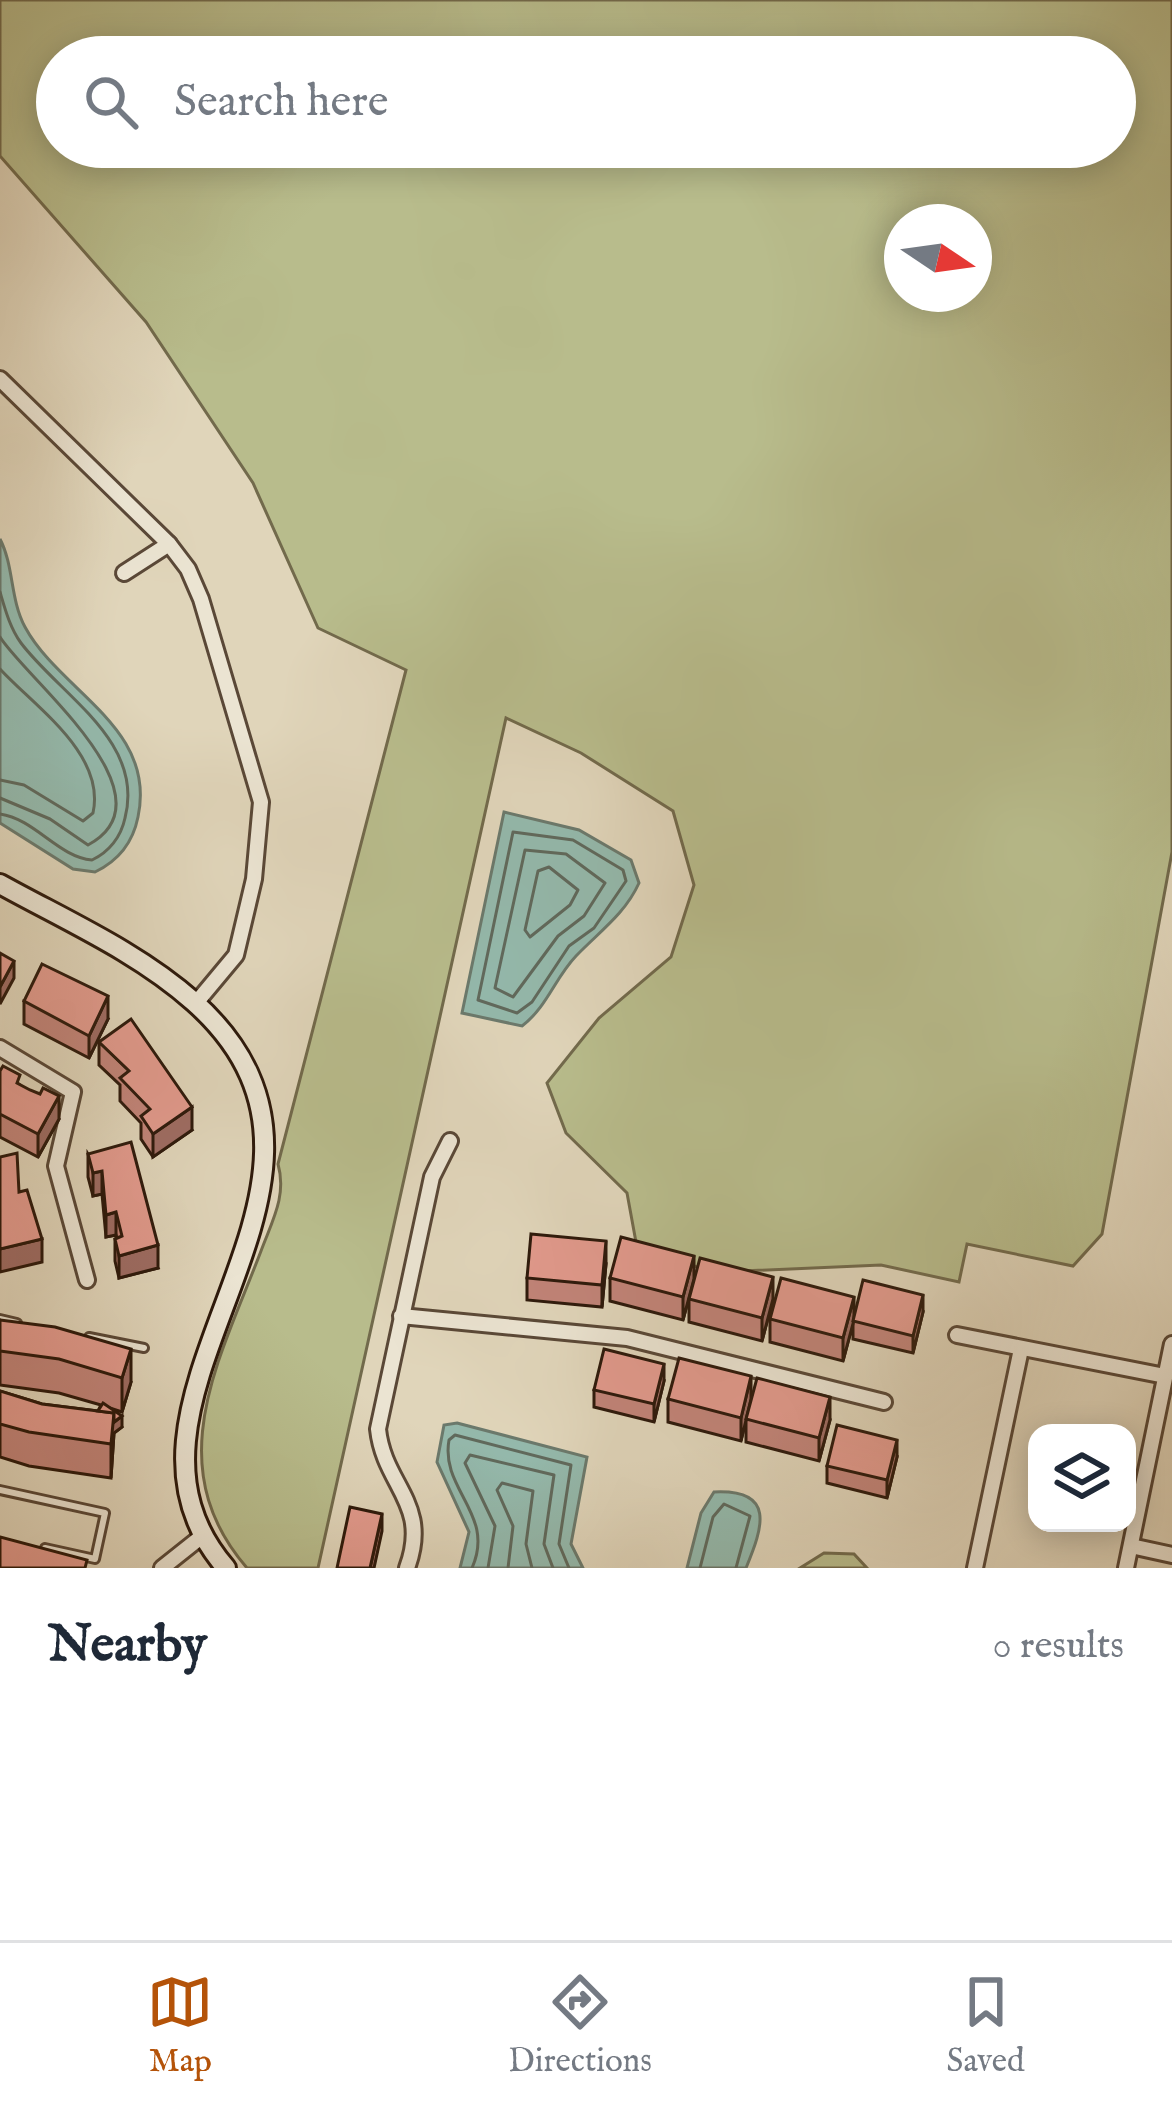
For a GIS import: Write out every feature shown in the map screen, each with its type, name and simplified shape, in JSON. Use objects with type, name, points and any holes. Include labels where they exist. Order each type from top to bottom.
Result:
[{"type":"street","points":[[0,379],[169,544],[188,569],[201,599],[261,802],[254,879],[236,955],[196,1004]]},
{"type":"street","points":[[124,573],[169,544]]},
{"type":"street","points":[[0,884],[148,966],[196,1004],[240,1061],[262,1118],[263,1197],[244,1262],[202,1360],[185,1458],[201,1537],[226,1568]]},
{"type":"street","points":[[0,1048],[74,1092],[56,1166],[87,1280]]},
{"type":"street","points":[[407,1568],[416,1540],[414,1518],[409,1498],[386,1461],[378,1429],[432,1177],[450,1141]]},
{"type":"street","points":[[401,1316],[627,1338],[884,1402]]},
{"type":"street","points":[[957,1335],[1165,1376]]},
{"type":"street","points":[[1126,1568],[1172,1344]]},
{"type":"street","points":[[975,1568],[1021,1349]]},
{"type":"street","points":[[163,1568],[201,1537]]},
{"type":"street","points":[[1131,1546],[1172,1555]]},
{"type":"lane","points":[[0,1319],[21,1323]]},
{"type":"lane","points":[[82,1336],[144,1348]]},
{"type":"lane","points":[[0,1490],[105,1513],[95,1559],[38,1547]]},
{"type":"green space","points":[[0,0],[1172,0],[1172,852],[1102,1234],[1073,1266],[967,1244],[959,1282],[881,1265],[719,1272],[638,1253],[627,1193],[566,1133],[547,1083],[599,1018],[671,957],[694,885],[673,811],[581,753],[506,718],[318,1568],[247,1568],[220,1529],[206,1490],[205,1411],[229,1332],[277,1208],[278,1164],[406,670],[318,628],[253,483],[146,322],[0,156]]},
{"type":"green space","points":[[824,1553],[854,1554],[867,1568],[800,1568]]},
{"type":"water","points":[[0,539],[25,627],[120,734],[133,758],[140,786],[136,826],[123,850],[95,872],[73,869],[0,823]]},
{"type":"water","points":[[504,812],[579,830],[631,860],[639,883],[522,1026],[462,1013]]},
{"type":"water","points":[[457,1423],[587,1457],[571,1544],[583,1568],[460,1568],[469,1532],[437,1462],[444,1425]]},
{"type":"water","points":[[714,1492],[748,1497],[760,1513],[746,1568],[687,1568],[701,1513]]},
{"type":"building","points":[[0,953],[14,961],[0,987]]},
{"type":"building","points":[[42,964],[108,996],[89,1036],[24,1001]]},
{"type":"building","points":[[131,1019],[192,1107],[153,1134],[141,1116],[150,1109],[120,1078],[129,1071],[99,1042]]},
{"type":"building","points":[[3,1066],[20,1075],[17,1083],[30,1090],[40,1094],[43,1088],[59,1096],[38,1134],[0,1114]]},
{"type":"building","points":[[131,1142],[158,1245],[119,1256],[115,1239],[122,1236],[116,1212],[106,1215],[102,1171],[93,1173],[88,1154]]},
{"type":"building","points":[[17,1153],[19,1192],[27,1190],[42,1239],[0,1249],[0,1157]]},
{"type":"building","points":[[531,1234],[606,1241],[602,1285],[527,1278]]},
{"type":"building","points":[[621,1237],[694,1256],[683,1297],[610,1278]]},
{"type":"building","points":[[700,1258],[773,1277],[762,1318],[689,1299]]},
{"type":"building","points":[[781,1278],[854,1297],[843,1338],[770,1319]]},
{"type":"building","points":[[863,1280],[923,1295],[913,1336],[853,1321]]},
{"type":"building","points":[[0,1320],[55,1327],[131,1349],[122,1378],[59,1359],[0,1351]]},
{"type":"building","points":[[604,1349],[664,1364],[654,1404],[594,1390]]},
{"type":"building","points":[[679,1358],[751,1376],[741,1418],[668,1399]]},
{"type":"building","points":[[757,1378],[830,1397],[819,1438],[746,1419]]},
{"type":"building","points":[[0,1391],[42,1404],[114,1413],[111,1444],[0,1424]]},
{"type":"building","points":[[103,1403],[122,1416],[114,1422],[114,1413],[98,1411]]},
{"type":"building","points":[[837,1425],[897,1440],[887,1480],[827,1466]]},
{"type":"building","points":[[350,1507],[382,1514],[370,1568],[337,1568]]},
{"type":"building","points":[[0,1537],[87,1560],[85,1568],[0,1568]]}]
